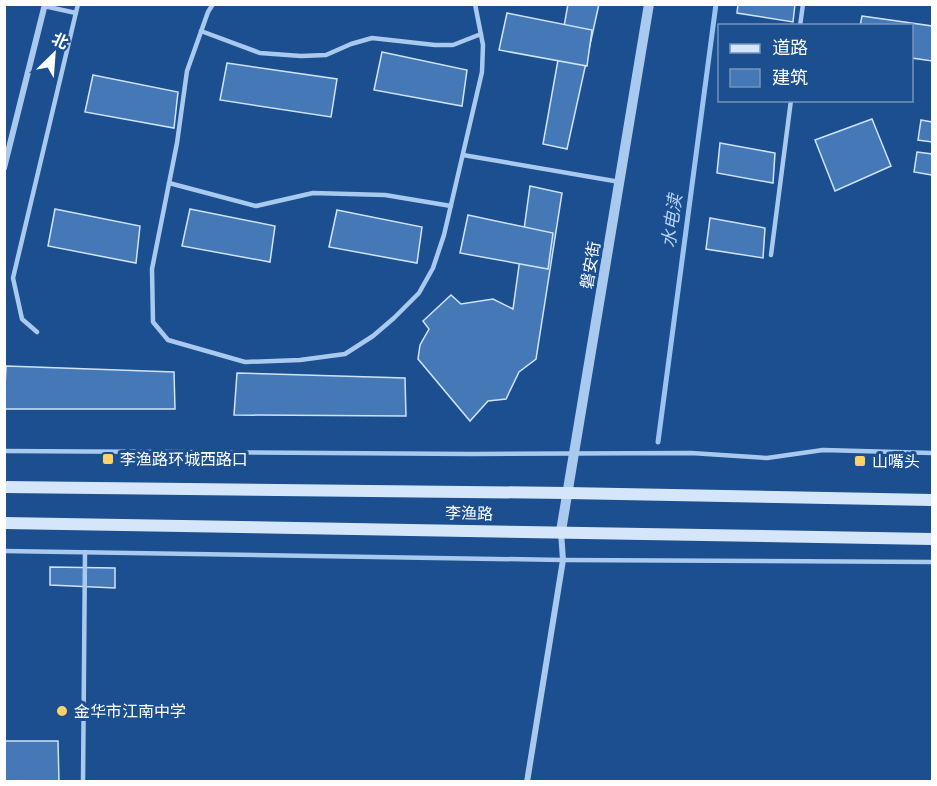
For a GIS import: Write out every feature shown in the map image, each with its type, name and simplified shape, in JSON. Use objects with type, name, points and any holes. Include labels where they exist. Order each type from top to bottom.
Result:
[{"type":"main road","name":"李渔路","points":[[4,487],[567,493],[933,500]]},
{"type":"main road","name":"李渔路","points":[[4,523],[933,539]]},
{"type":"street","name":"磐安街","points":[[561,531],[649,4]]},
{"type":"street","points":[[4,168],[44,5]]},
{"type":"street","points":[[527,782],[563,560],[561,531]]},
{"type":"lane","points":[[37,332],[22,319],[13,278],[78,4]]},
{"type":"lane","points":[[213,4],[187,71],[152,269],[153,322],[168,340],[245,362],[300,360],[345,354],[373,336],[419,293],[434,267],[451,206],[482,72],[483,45],[475,4]]},
{"type":"lane","points":[[800,24],[803,4]]},
{"type":"lane","points":[[44,5],[76,13]]},
{"type":"lane","points":[[201,31],[260,52],[301,56],[326,55],[372,38],[453,45],[481,34]]},
{"type":"lane","points":[[771,255],[791,102]]},
{"type":"lane","points":[[463,155],[620,182]]},
{"type":"lane","points":[[169,183],[256,206],[313,193],[385,195],[451,206]]},
{"type":"lane","points":[[4,451],[691,453],[768,458],[823,450],[933,453]]},
{"type":"lane","points":[[4,551],[563,560],[933,562]]},
{"type":"lane","points":[[83,782],[85,552]]},
{"type":"building","points":[[568,4],[599,4],[567,149],[543,144]]},
{"type":"building","points":[[738,4],[795,4],[793,22],[737,13]]},
{"type":"building","points":[[507,13],[592,30],[587,66],[499,50]]},
{"type":"building","points":[[862,16],[932,26],[932,61],[913,58],[913,24],[860,24]]},
{"type":"building","points":[[382,52],[467,70],[462,106],[374,90]]},
{"type":"building","points":[[227,63],[337,79],[331,117],[220,100]]},
{"type":"building","points":[[93,75],[178,92],[174,128],[85,112]]},
{"type":"building","points":[[872,119],[891,166],[835,191],[815,140]]},
{"type":"building","points":[[921,120],[932,122],[932,142],[918,140]]},
{"type":"building","points":[[720,143],[775,153],[773,183],[717,173]]},
{"type":"building","points":[[917,152],[932,154],[932,175],[914,172]]},
{"type":"building","points":[[530,186],[562,193],[536,359],[519,372],[506,399],[488,401],[470,421],[418,359],[420,345],[429,329],[423,321],[451,295],[461,304],[493,299],[513,309]]},
{"type":"building","points":[[55,209],[140,226],[136,263],[48,246]]},
{"type":"building","points":[[190,209],[275,226],[270,262],[182,246]]},
{"type":"building","points":[[337,210],[422,227],[417,263],[329,247]]},
{"type":"building","points":[[468,215],[553,233],[548,269],[460,253]]},
{"type":"building","points":[[710,218],[765,228],[763,258],[706,249]]},
{"type":"building","points":[[6,366],[174,372],[175,409],[4,409]]},
{"type":"building","points":[[237,373],[405,378],[406,416],[234,415]]},
{"type":"building","points":[[50,567],[115,568],[115,588],[50,585]]},
{"type":"building","points":[[4,741],[58,741],[59,782],[4,782]]},
{"type":"waterway","name":"水电渎","points":[[658,442],[716,4]]},
{"type":"place","name":"李渔路环城西路口","points":[[108,459]]},
{"type":"place","name":"山嘴头","points":[[860,461]]},
{"type":"place","name":"金华市江南中学","points":[[62,711]]}]
